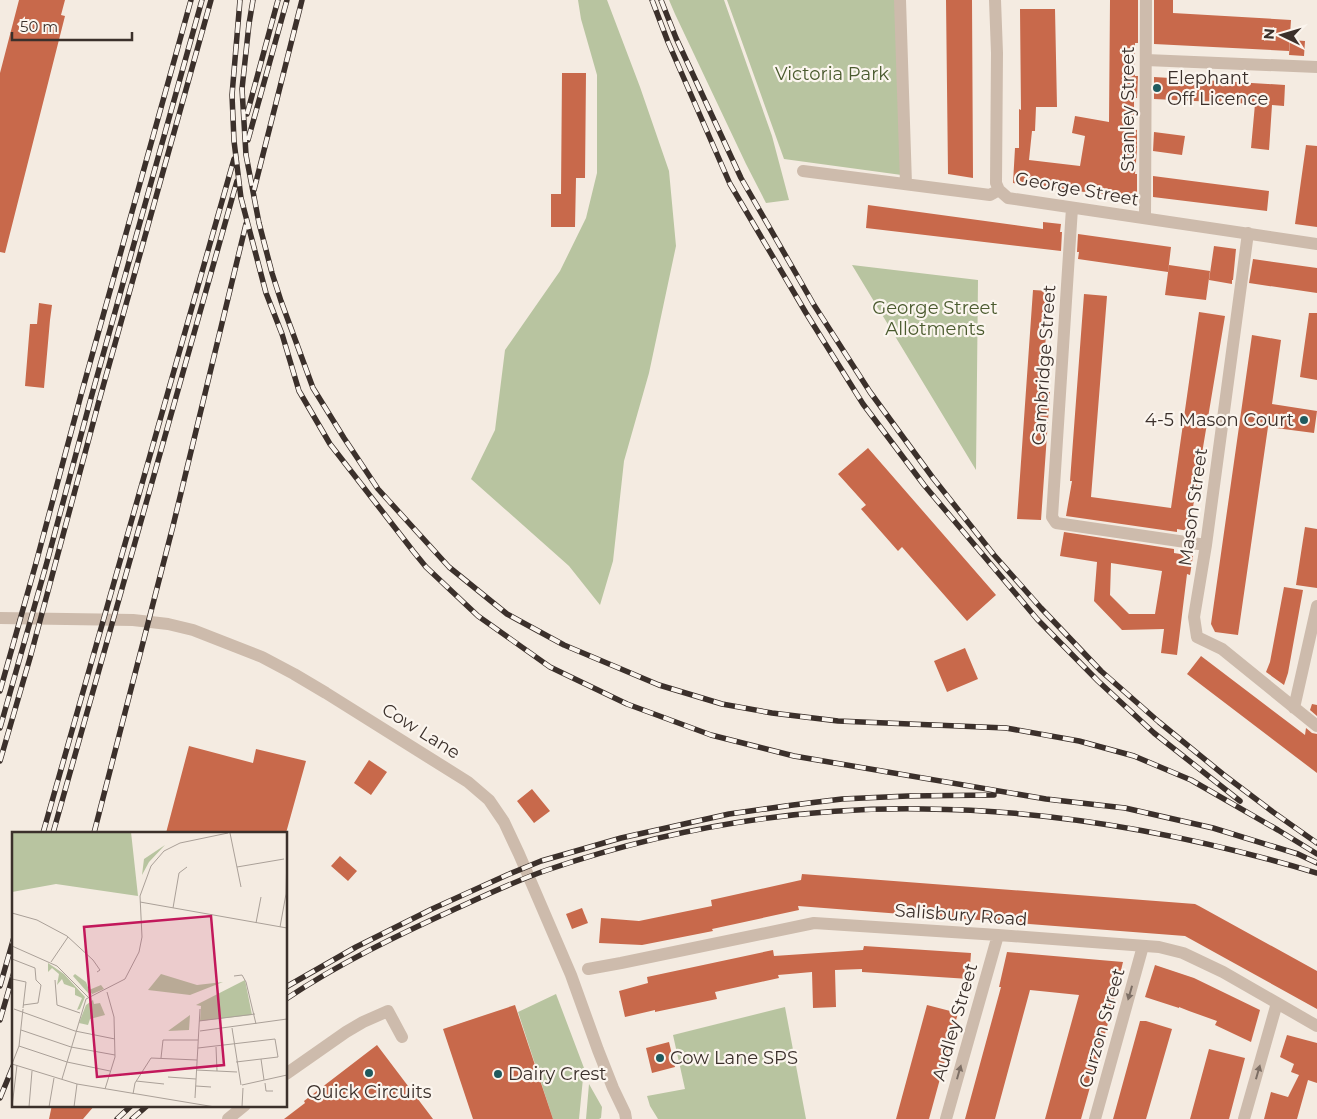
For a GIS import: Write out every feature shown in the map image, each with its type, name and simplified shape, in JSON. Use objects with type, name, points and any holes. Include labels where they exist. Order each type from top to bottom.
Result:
[{"type":"street","points":[[900,0],[906,184]]},
{"type":"street","points":[[995,0],[997,53],[996,183],[999,190]]},
{"type":"street","name":"Stanley Street","points":[[1145,218],[1146,0]]},
{"type":"street","points":[[1146,60],[1317,67]]},
{"type":"street","name":"George Street","points":[[803,171],[990,195],[999,190],[1008,198],[1317,244]]},
{"type":"street","name":"Cambridge Street","points":[[1072,208],[1052,517],[1056,523],[1206,545]]},
{"type":"street","name":"Mason Street","points":[[1248,233],[1206,545],[1194,617],[1197,637],[1222,649],[1294,708]]},
{"type":"street","points":[[1317,606],[1294,708],[1317,726]]},
{"type":"street","name":"Cow Lane","points":[[0,618],[132,620],[168,624],[192,630],[262,657],[294,674],[468,782],[489,800],[504,822],[520,854],[571,975],[613,1088],[626,1113],[626,1119]]},
{"type":"street","name":"Salisbury Road","points":[[588,969],[814,923],[1159,947],[1183,953],[1223,972],[1317,1026]]},
{"type":"street","name":"Audley Street","points":[[946,1119],[998,935]]},
{"type":"street","name":"Curzon Street","points":[[1095,1119],[1143,946]]},
{"type":"street","points":[[1244,1119],[1277,1003]]},
{"type":"street","points":[[288,1073],[346,1032],[388,1011],[402,1037]]},
{"type":"street","points":[[228,1119],[244,1106]]},
{"type":"green space","points":[[578,0],[607,0],[669,171],[676,246],[649,373],[624,461],[613,561],[600,605],[569,566],[471,479],[495,430],[505,350],[560,271],[586,218],[597,173],[597,75],[581,19]]},
{"type":"green space","points":[[669,0],[724,0],[772,136],[789,200],[766,203]]},
{"type":"green space","name":"Victoria Park","points":[[727,0],[904,0],[909,176],[784,159]]},
{"type":"green space","name":"George Street Allotments","points":[[852,265],[978,280],[976,470]]},
{"type":"green space","points":[[556,994],[584,1068],[579,1119],[553,1119],[518,1012]]},
{"type":"green space","points":[[785,1007],[806,1119],[658,1119],[650,1106],[647,1096],[685,1089],[673,1035]]},
{"type":"green space","points":[[589,1084],[602,1107],[601,1118],[599,1119],[586,1119]]},
{"type":"building","points":[[19,0],[65,0],[61,15],[65,16],[5,253],[0,252],[0,73]]},
{"type":"building","points":[[946,0],[972,0],[973,178],[948,174]]},
{"type":"building","points":[[1110,0],[1138,0],[1138,43],[1135,43],[1134,71],[1135,76],[1138,76],[1137,98],[1134,98],[1134,129],[1137,130],[1135,174],[1137,174],[1137,195],[1134,195],[1133,198],[1013,183],[1015,148],[1019,148],[1019,109],[1021,110],[1020,9],[1055,9],[1057,107],[1036,107],[1035,131],[1032,131],[1029,160],[1080,166],[1085,136],[1072,133],[1075,116],[1109,122]]},
{"type":"building","points":[[1154,0],[1173,0],[1173,13],[1291,20],[1289,51],[1154,44]]},
{"type":"building","points":[[1290,40],[1305,41],[1304,56],[1289,55]]},
{"type":"building","points":[[562,73],[586,73],[585,178],[576,178],[575,227],[551,227],[551,194],[561,194]]},
{"type":"building","points":[[1154,77],[1285,85],[1284,106],[1272,105],[1269,150],[1251,148],[1255,104],[1154,99]]},
{"type":"building","points":[[1154,132],[1185,136],[1182,155],[1153,151]]},
{"type":"building","points":[[1306,145],[1317,146],[1317,227],[1295,224]]},
{"type":"building","points":[[1153,176],[1269,191],[1267,211],[1153,197]]},
{"type":"building","points":[[868,205],[1043,229],[1043,222],[1061,224],[1061,251],[866,228]]},
{"type":"building","points":[[1078,234],[1171,247],[1168,272],[1078,259]]},
{"type":"building","points":[[1214,246],[1236,249],[1232,284],[1209,280]]},
{"type":"building","points":[[1253,259],[1317,268],[1317,293],[1249,283]]},
{"type":"building","points":[[1169,265],[1210,271],[1206,300],[1165,295]]},
{"type":"building","points":[[1033,290],[1049,291],[1042,392],[1050,392],[1041,520],[1017,519]]},
{"type":"building","points":[[1084,294],[1107,296],[1091,497],[1171,508],[1199,312],[1225,316],[1189,531],[1177,529],[1177,532],[1066,516],[1072,481],[1070,481]]},
{"type":"building","points":[[39,303],[52,305],[44,388],[25,386],[30,324],[37,324]]},
{"type":"building","points":[[1309,313],[1317,313],[1317,380],[1300,377]]},
{"type":"building","points":[[1252,335],[1281,340],[1272,404],[1317,411],[1314,433],[1268,427],[1238,635],[1215,632],[1211,624]]},
{"type":"building","points":[[868,448],[996,595],[967,621],[902,547],[898,551],[861,509],[866,505],[838,474]]},
{"type":"building","points":[[1305,527],[1317,529],[1317,588],[1296,585]]},
{"type":"building","points":[[1064,532],[1174,549],[1174,553],[1193,556],[1190,575],[1187,574],[1177,655],[1161,653],[1164,629],[1122,630],[1094,601],[1097,562],[1060,556]],"holes":[[[1111,563],[1162,571],[1155,614],[1129,614],[1110,595]]]},
{"type":"building","points":[[1284,587],[1303,590],[1288,673],[1284,685],[1266,672],[1270,662]]},
{"type":"building","points":[[965,648],[978,679],[947,692],[934,661]]},
{"type":"building","points":[[1201,656],[1305,735],[1306,728],[1312,733],[1317,734],[1317,773],[1187,674]]},
{"type":"building","points":[[1312,704],[1317,705],[1317,716],[1310,710]]},
{"type":"building","points":[[189,746],[253,763],[256,749],[306,761],[286,832],[166,832]]},
{"type":"building","points":[[369,760],[387,772],[371,795],[354,783]]},
{"type":"building","points":[[532,789],[550,811],[534,823],[517,801]]},
{"type":"building","points":[[340,856],[357,871],[348,881],[331,866]]},
{"type":"building","points":[[802,874],[1195,904],[1317,971],[1317,1009],[1185,936],[798,906],[799,910],[712,929],[713,931],[642,945],[599,943],[601,918],[639,921],[712,906],[711,900],[801,880]]},
{"type":"building","points":[[582,908],[588,923],[572,929],[566,914]]},
{"type":"building","points":[[864,946],[971,953],[969,979],[862,972],[862,969],[835,970],[836,1007],[813,1008],[812,972],[778,975],[779,978],[715,992],[717,999],[625,1017],[619,991],[648,983],[647,977],[773,950],[774,956],[863,950]]},
{"type":"building","points":[[1007,952],[1123,962],[1081,1119],[1045,1119],[1079,995],[1030,990],[995,1119],[965,1119],[1001,987],[999,987]]},
{"type":"building","points":[[1155,965],[1194,978],[1260,1010],[1251,1042],[1215,1025],[1217,1021],[1145,997]]},
{"type":"building","name":"Dairy Crest","points":[[515,1005],[553,1119],[473,1119],[443,1029]]},
{"type":"building","points":[[927,1005],[958,1013],[929,1119],[896,1119]]},
{"type":"building","points":[[1140,1021],[1172,1029],[1146,1119],[1113,1119]]},
{"type":"building","points":[[1287,1035],[1317,1043],[1317,1083],[1308,1080],[1297,1119],[1264,1119],[1271,1092],[1288,1097],[1299,1075],[1291,1072],[1294,1064],[1280,1057]]},
{"type":"building","name":"Cow Lane SPS","points":[[669,1042],[675,1067],[652,1073],[646,1048]]},
{"type":"building","name":"Quick Circuits","points":[[377,1045],[433,1119],[284,1119],[305,1103],[304,1101]]},
{"type":"building","points":[[1209,1049],[1245,1058],[1229,1119],[1190,1119]]},
{"type":"building","points":[[52,1106],[94,1106],[83,1119],[49,1119]]},
{"type":"railway","points":[[0,691],[191,0]]},
{"type":"railway","points":[[0,728],[202,0]]},
{"type":"railway","points":[[0,761],[211,0]]},
{"type":"railway","points":[[240,0],[232,95],[234,141],[241,198],[266,293],[282,334],[299,391],[330,444],[413,551],[426,567],[478,616],[550,667],[627,704],[711,735],[794,756],[1046,799],[1125,808],[1213,828],[1298,854],[1317,863]]},
{"type":"railway","points":[[253,0],[242,89],[246,155],[259,223],[272,273],[313,388],[378,489],[449,567],[507,614],[564,645],[659,685],[722,704],[772,713],[838,721],[1006,728],[1079,741],[1134,756],[1191,780],[1317,854]]},
{"type":"railway","points":[[247,114],[278,0]]},
{"type":"railway","points":[[248,140],[287,0]]},
{"type":"railway","points":[[254,190],[302,0]]},
{"type":"railway","points":[[652,0],[668,42],[730,184],[806,313],[863,404],[924,485],[1037,619],[1098,681],[1154,733],[1240,801]]},
{"type":"railway","points":[[661,0],[676,38],[741,178],[814,305],[870,392],[933,478],[994,555],[1101,671],[1224,775],[1317,843]]},
{"type":"railway","points":[[43,832],[234,159]]},
{"type":"railway","points":[[53,832],[237,181]]},
{"type":"railway","points":[[94,832],[173,526],[246,224]]},
{"type":"railway","points":[[288,986],[356,947],[432,909],[507,875],[541,861],[621,838],[729,814],[842,799],[994,795]]},
{"type":"railway","points":[[288,998],[347,962],[389,940],[535,874],[639,843],[686,832],[780,817],[876,809],[974,810],[1024,814],[1123,827],[1172,836],[1269,859],[1317,873]]},
{"type":"railway","points":[[0,986],[12,944]]},
{"type":"railway","points":[[0,1020],[12,979]]},
{"type":"railway","points":[[0,1098],[12,1069]]},
{"type":"railway","points":[[117,1119],[131,1106]]},
{"type":"railway","points":[[132,1119],[147,1106]]},
{"type":"place","name":"Elephant Off Licence","points":[[1157,88]]},
{"type":"place","name":"4-5 Mason Court","points":[[1304,420]]},
{"type":"place","name":"Cow Lane SPS","points":[[660,1058]]},
{"type":"place","name":"Quick Circuits","points":[[369,1073]]},
{"type":"place","name":"Dairy Crest","points":[[498,1074]]}]
